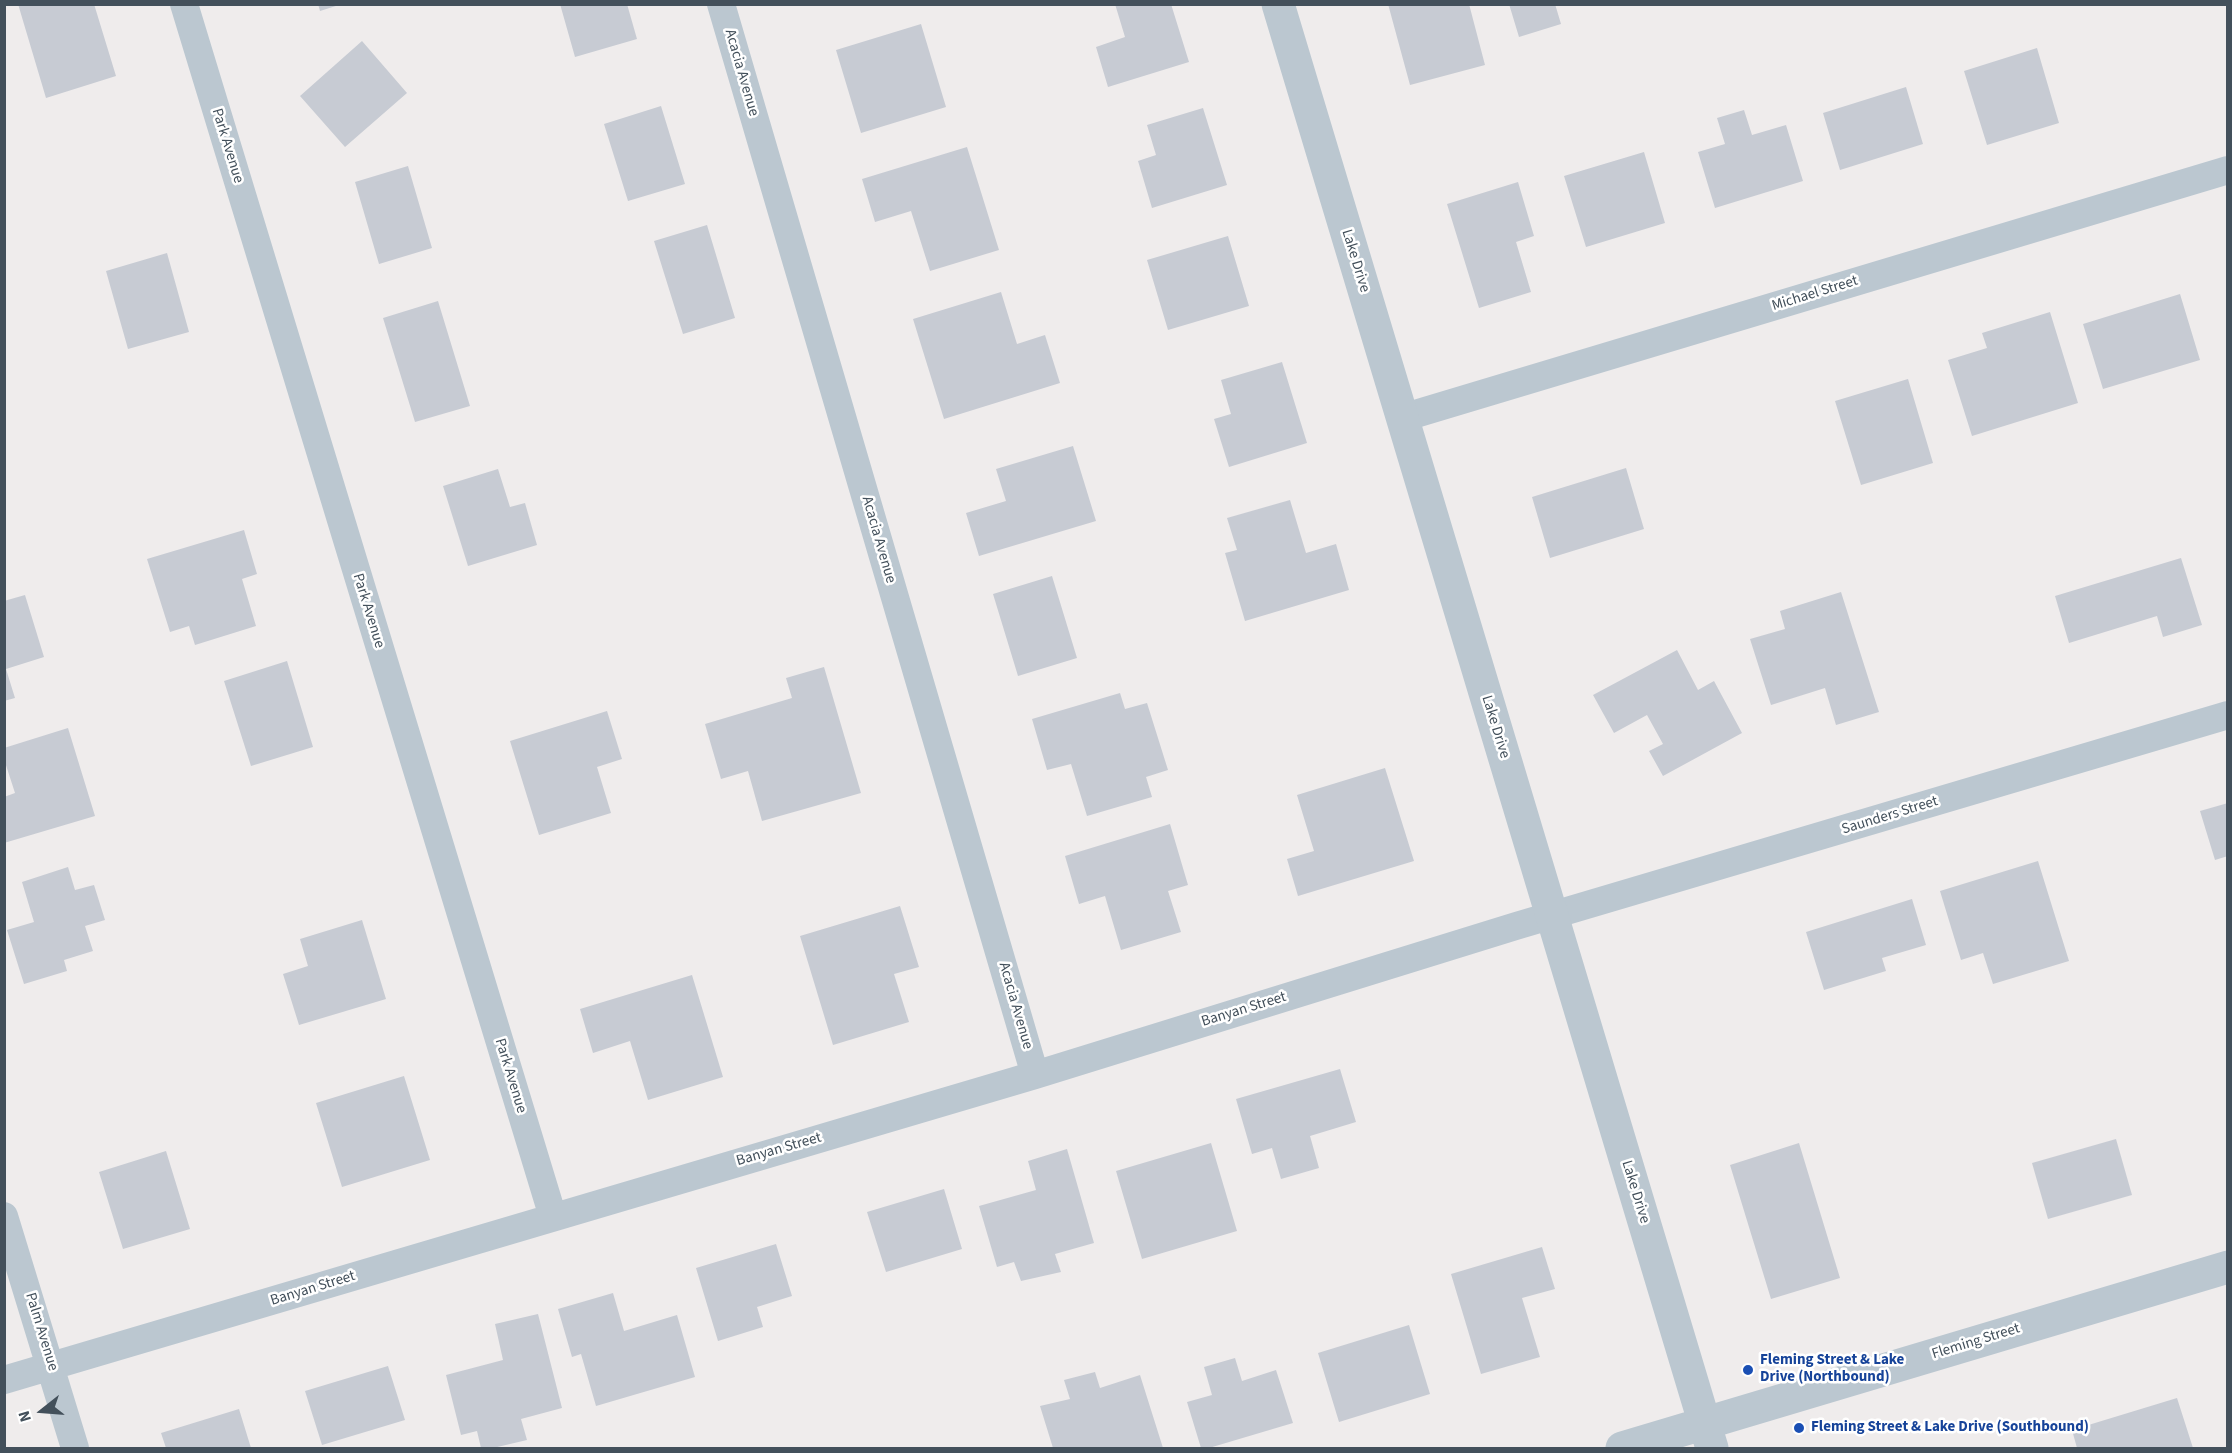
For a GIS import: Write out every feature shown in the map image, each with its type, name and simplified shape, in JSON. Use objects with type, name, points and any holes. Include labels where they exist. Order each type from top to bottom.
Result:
[{"type":"street","name":"Park Avenue","points":[[184,4],[553,1217]]},
{"type":"street","name":"Acacia Avenue","points":[[721,4],[1035,1075]]},
{"type":"street","name":"Lake Drive","points":[[1278,4],[1709,1436]]},
{"type":"street","name":"Michael Street","points":[[1402,418],[2228,170]]},
{"type":"street","name":"Saunders Street","points":[[1552,916],[2228,715]]},
{"type":"street","name":"Banyan Street","points":[[4,1380],[1035,1075],[1552,916]]},
{"type":"street","name":"Palm Avenue","points":[[4,1216],[75,1449]]},
{"type":"street","name":"Fleming Street","points":[[1622,1449],[1709,1436],[2228,1267]]},
{"type":"building","points":[[18,4],[94,4],[116,76],[46,98]]},
{"type":"building","points":[[318,4],[339,4],[339,5],[320,11]]},
{"type":"building","points":[[560,4],[627,4],[637,39],[575,57]]},
{"type":"building","points":[[1115,4],[1171,4],[1189,62],[1108,87],[1096,47],[1125,37]]},
{"type":"building","points":[[1388,4],[1469,4],[1485,65],[1410,85]]},
{"type":"building","points":[[1509,4],[1555,4],[1561,24],[1519,37]]},
{"type":"building","points":[[921,24],[946,107],[861,133],[836,50]]},
{"type":"building","points":[[362,41],[407,93],[345,147],[300,96]]},
{"type":"building","points":[[2037,48],[2059,123],[1987,145],[1964,71]]},
{"type":"building","points":[[1906,87],[1923,144],[1840,170],[1823,113]]},
{"type":"building","points":[[661,106],[685,184],[628,201],[604,124]]},
{"type":"building","points":[[1203,108],[1227,185],[1152,208],[1138,161],[1156,155],[1147,125]]},
{"type":"building","points":[[1744,110],[1752,135],[1786,125],[1803,181],[1715,208],[1698,152],[1725,144],[1717,118]]},
{"type":"building","points":[[967,147],[999,250],[930,271],[911,211],[875,222],[862,179]]},
{"type":"building","points":[[1644,152],[1665,223],[1586,247],[1564,176]]},
{"type":"building","points":[[408,166],[432,248],[379,264],[355,182]]},
{"type":"building","points":[[1518,182],[1534,236],[1516,242],[1531,292],[1479,308],[1447,204]]},
{"type":"building","points":[[707,225],[735,318],[683,334],[654,241]]},
{"type":"building","points":[[1228,236],[1249,306],[1168,330],[1147,260]]},
{"type":"building","points":[[167,253],[189,332],[128,349],[106,271]]},
{"type":"building","points":[[1001,292],[1017,344],[1045,335],[1060,383],[944,419],[913,319]]},
{"type":"building","points":[[2180,294],[2200,360],[2103,389],[2083,324]]},
{"type":"building","points":[[438,301],[470,406],[415,422],[383,318]]},
{"type":"building","points":[[2050,312],[2078,403],[1972,436],[1948,360],[1987,348],[1982,333]]},
{"type":"building","points":[[1282,362],[1307,443],[1229,467],[1214,419],[1231,414],[1221,380]]},
{"type":"building","points":[[1908,379],[1933,463],[1861,485],[1835,401]]},
{"type":"building","points":[[1073,446],[1096,521],[979,556],[966,513],[1006,501],[996,469]]},
{"type":"building","points":[[1626,468],[1644,529],[1550,558],[1532,497]]},
{"type":"building","points":[[498,469],[510,507],[525,503],[537,545],[468,566],[443,486]]},
{"type":"building","points":[[1290,500],[1306,553],[1336,544],[1349,590],[1245,621],[1225,553],[1237,550],[1227,518]]},
{"type":"building","points":[[244,530],[257,574],[242,579],[256,626],[195,645],[189,626],[170,632],[147,559]]},
{"type":"building","points":[[2181,558],[2202,625],[2163,637],[2157,616],[2069,643],[2055,596]]},
{"type":"building","points":[[1052,576],[1077,658],[1018,676],[993,594]]},
{"type":"building","points":[[1841,592],[1879,712],[1836,725],[1825,688],[1771,705],[1750,639],[1785,629],[1780,611]]},
{"type":"building","points":[[25,595],[44,657],[6,669],[15,698],[4,701],[4,601]]},
{"type":"building","points":[[1677,650],[1698,690],[1714,681],[1742,733],[1663,776],[1649,751],[1663,744],[1647,715],[1614,733],[1593,695]]},
{"type":"building","points":[[287,661],[313,747],[251,766],[224,681]]},
{"type":"building","points":[[824,667],[861,793],[762,821],[748,771],[721,779],[705,724],[792,698],[786,678]]},
{"type":"building","points":[[1120,693],[1125,709],[1147,703],[1168,770],[1146,777],[1152,797],[1087,816],[1071,764],[1047,770],[1032,719]]},
{"type":"building","points":[[607,711],[622,759],[597,767],[611,813],[539,835],[510,741]]},
{"type":"building","points":[[68,728],[95,816],[4,843],[4,797],[15,793],[4,759],[4,748]]},
{"type":"building","points":[[1385,768],[1414,861],[1298,896],[1287,859],[1314,851],[1297,795]]},
{"type":"building","points":[[2228,803],[2228,856],[2215,860],[2200,811]]},
{"type":"building","points":[[1170,824],[1188,885],[1168,891],[1181,932],[1121,950],[1105,896],[1079,904],[1065,856]]},
{"type":"building","points":[[2038,861],[2069,961],[1993,984],[1983,953],[1961,960],[1940,891]]},
{"type":"building","points":[[68,867],[75,890],[94,885],[105,920],[85,926],[93,951],[64,960],[67,971],[24,984],[7,930],[34,922],[22,882]]},
{"type":"building","points":[[1912,899],[1926,945],[1882,958],[1886,971],[1824,990],[1806,932]]},
{"type":"building","points":[[900,906],[919,967],[894,974],[909,1022],[833,1045],[800,936]]},
{"type":"building","points":[[362,920],[386,999],[299,1025],[283,974],[308,966],[300,939]]},
{"type":"building","points":[[692,975],[723,1077],[648,1100],[630,1041],[593,1053],[580,1009]]},
{"type":"building","points":[[1340,1069],[1356,1122],[1310,1136],[1319,1168],[1281,1179],[1272,1148],[1252,1154],[1236,1099]]},
{"type":"building","points":[[404,1076],[430,1160],[342,1187],[316,1103]]},
{"type":"building","points":[[2116,1139],[2132,1195],[2048,1219],[2032,1163]]},
{"type":"building","points":[[1211,1143],[1237,1231],[1142,1259],[1116,1171]]},
{"type":"building","points":[[1799,1143],[1840,1278],[1771,1299],[1730,1165]]},
{"type":"building","points":[[1067,1149],[1094,1243],[1055,1254],[1061,1272],[1021,1281],[1014,1262],[997,1267],[979,1206],[1036,1190],[1028,1161]]},
{"type":"building","points":[[166,1151],[190,1229],[123,1249],[99,1172]]},
{"type":"building","points":[[944,1189],[962,1249],[886,1272],[867,1212]]},
{"type":"building","points":[[776,1244],[792,1296],[757,1307],[763,1327],[718,1341],[696,1268]]},
{"type":"building","points":[[1542,1247],[1555,1289],[1522,1298],[1540,1357],[1481,1374],[1451,1274]]},
{"type":"building","points":[[613,1293],[624,1331],[677,1315],[695,1377],[596,1406],[581,1354],[572,1357],[558,1309]]},
{"type":"building","points":[[538,1314],[562,1408],[521,1419],[527,1440],[493,1448],[481,1448],[477,1431],[461,1435],[446,1375],[503,1360],[495,1324]]},
{"type":"building","points":[[1409,1325],[1430,1394],[1339,1422],[1318,1353]]},
{"type":"building","points":[[1235,1358],[1242,1381],[1276,1370],[1293,1423],[1209,1448],[1201,1448],[1187,1402],[1212,1395],[1204,1367]]},
{"type":"building","points":[[388,1366],[405,1420],[322,1445],[305,1391]]},
{"type":"building","points":[[1095,1372],[1100,1388],[1140,1375],[1163,1448],[1053,1448],[1040,1406],[1070,1399],[1064,1380]]},
{"type":"building","points":[[2177,1398],[2193,1448],[2077,1448],[2072,1430]]},
{"type":"building","points":[[239,1409],[251,1448],[166,1448],[161,1433]]},
{"type":"place","name":"Fleming Street & Lake Drive (Northbound)","points":[[1748,1370]]},
{"type":"place","name":"Fleming Street & Lake Drive (Southbound)","points":[[1799,1428]]}]
